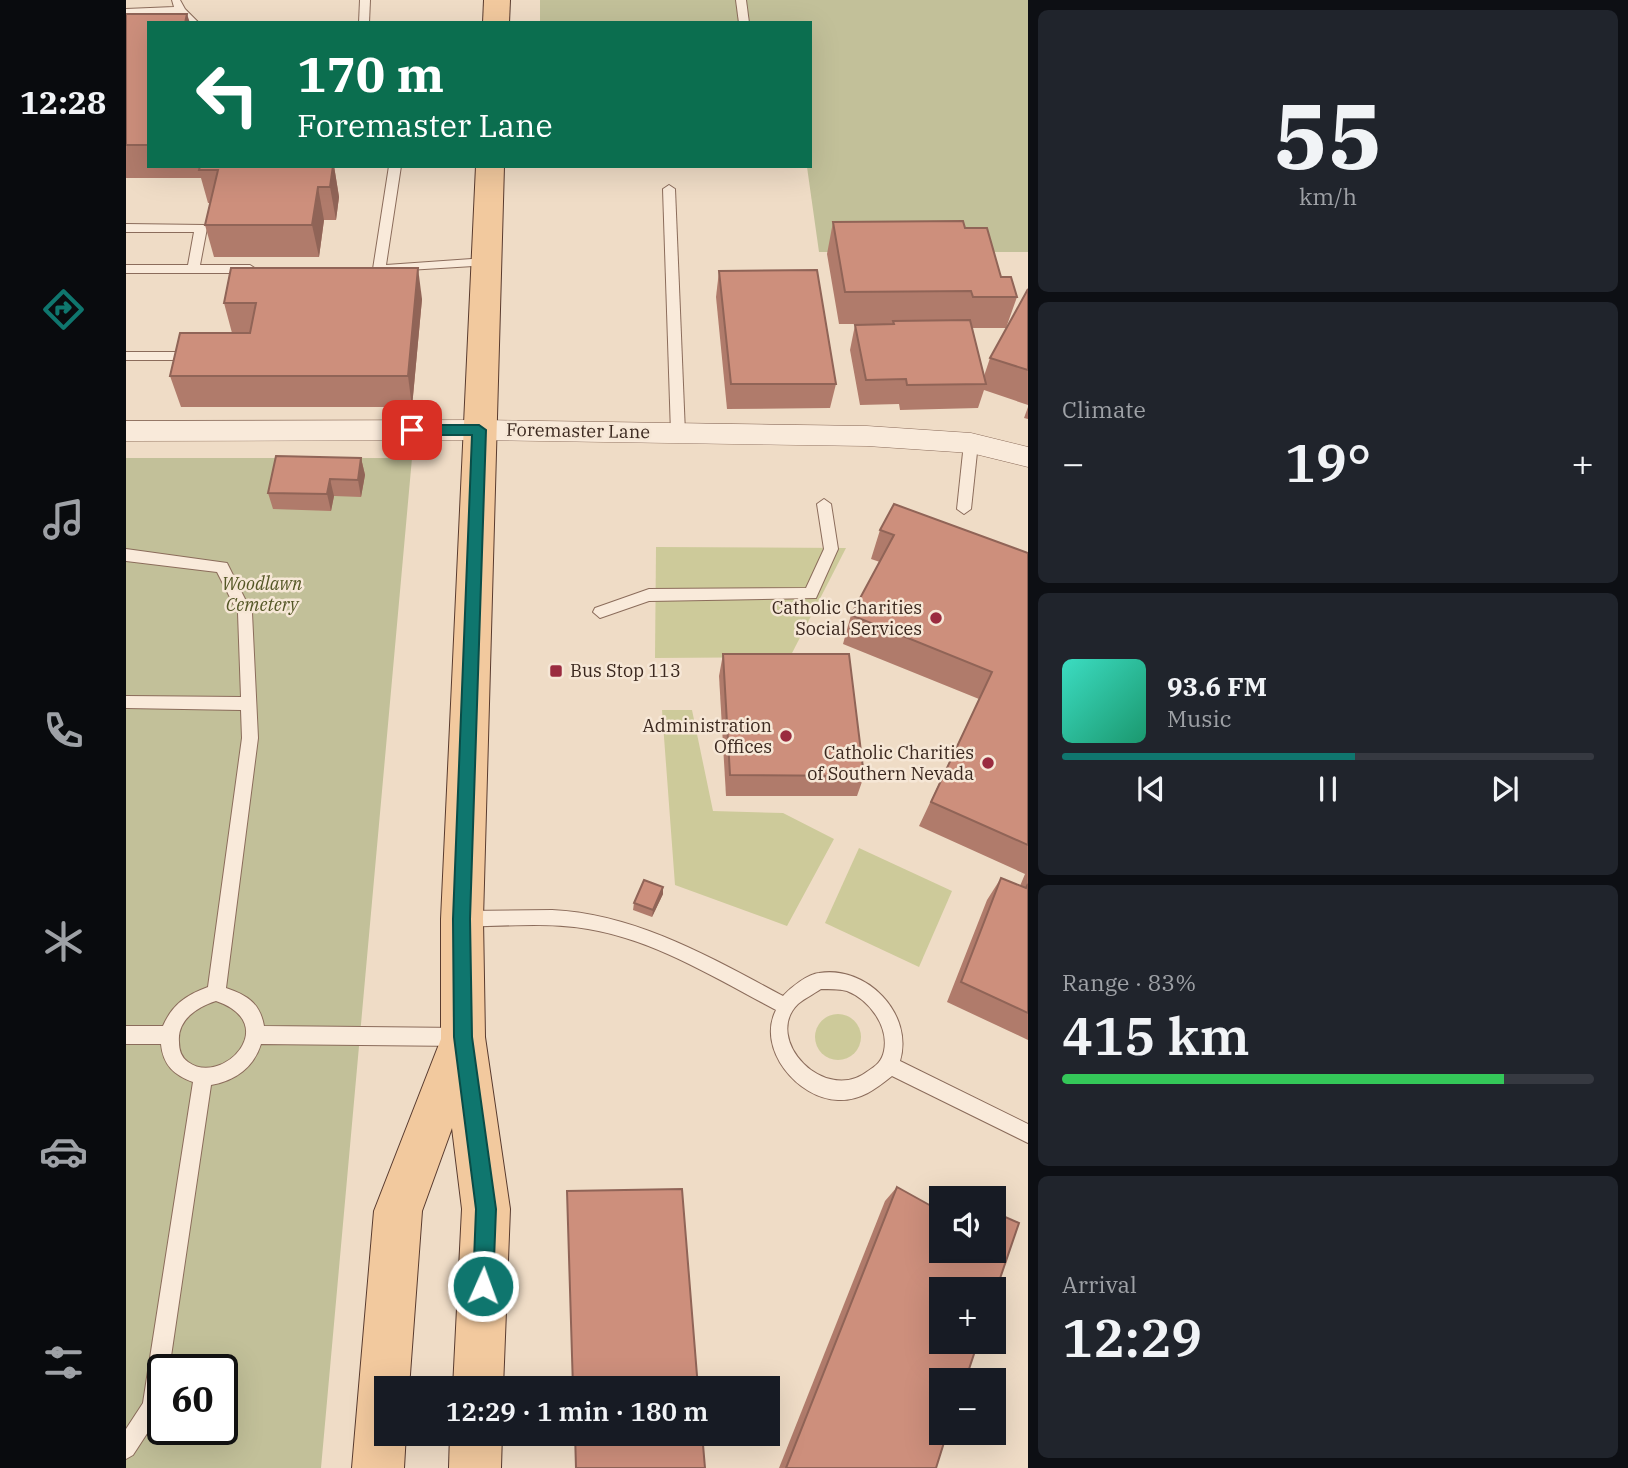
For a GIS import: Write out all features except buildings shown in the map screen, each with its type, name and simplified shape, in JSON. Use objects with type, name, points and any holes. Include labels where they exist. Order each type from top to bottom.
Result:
[{"type":"main road","points":[[496,21],[497,0]]},
{"type":"main road","points":[[479,1376],[486,1209],[463,1037],[461,919],[490,168]]},
{"type":"main road","points":[[378,1468],[398,1212],[463,1037]]},
{"type":"main road","points":[[475,1468],[476,1446]]},
{"type":"street","name":"Foremaster Lane","points":[[126,431],[479,430],[867,436],[971,443],[1028,457]]},
{"type":"lane","points":[[364,21],[365,0]]},
{"type":"lane","points":[[741,0],[744,21]]},
{"type":"lane","points":[[126,12],[178,5],[192,21]]},
{"type":"lane","points":[[395,168],[372,269],[486,262]]},
{"type":"lane","points":[[669,188],[678,433]]},
{"type":"lane","points":[[126,228],[201,228],[193,269]]},
{"type":"lane","points":[[126,269],[260,269]]},
{"type":"lane","points":[[126,356],[202,355]]},
{"type":"lane","points":[[964,509],[971,443]]},
{"type":"lane","points":[[600,612],[649,595],[811,594],[831,549],[824,504]]},
{"type":"lane","points":[[126,555],[222,567],[245,613],[250,738],[216,993]]},
{"type":"lane","points":[[126,702],[248,704]]},
{"type":"lane","points":[[461,919],[560,919],[603,924],[681,951],[785,1006]]},
{"type":"lane","points":[[818,981],[853,985],[871,995],[884,1010],[892,1027],[894,1047],[889,1065],[877,1079],[861,1088],[842,1092],[813,1084],[790,1065],[781,1049],[778,1031],[780,1014],[785,1006],[801,988],[818,981]]},
{"type":"lane","points":[[216,993],[242,1000],[251,1009],[256,1022],[256,1035],[252,1049],[244,1061],[218,1076],[203,1078],[178,1067],[171,1055],[170,1035],[178,1014],[188,1004],[202,996],[216,993]]},
{"type":"lane","points":[[126,1035],[170,1035]]},
{"type":"lane","points":[[256,1035],[463,1037]]},
{"type":"lane","points":[[889,1065],[1028,1133]]},
{"type":"lane","points":[[126,1448],[153,1407],[203,1078]]},
{"type":"shaded area","points":[[656,547],[846,548],[790,657],[655,658]]},
{"type":"shaded area","points":[[662,710],[692,710],[713,811],[783,813],[834,839],[787,926],[675,885]]},
{"type":"shaded area","points":[[859,848],[952,891],[919,967],[825,923]]},
{"type":"shaded area","points":[[838,1014],[854,1021],[861,1037],[854,1053],[838,1060],[822,1053],[815,1037],[822,1021]]},
{"type":"green space","points":[[540,0],[1028,0],[1028,252],[819,252],[807,168],[812,168],[812,21],[540,21]]},
{"type":"green space","name":"Woodlawn Cemetery","points":[[126,458],[412,458],[321,1468],[126,1468]]},
{"type":"place","name":"Catholic Charities Social Services","points":[[936,618]]},
{"type":"place","name":"Bus Stop 113","points":[[556,671]]},
{"type":"place","name":"Administration Offices","points":[[786,736]]},
{"type":"place","name":"Catholic Charities of Southern Nevada","points":[[988,763]]},
{"type":"route","points":[[412,430],[479,430],[461,919],[463,1037],[486,1209],[483,1286]]}]
